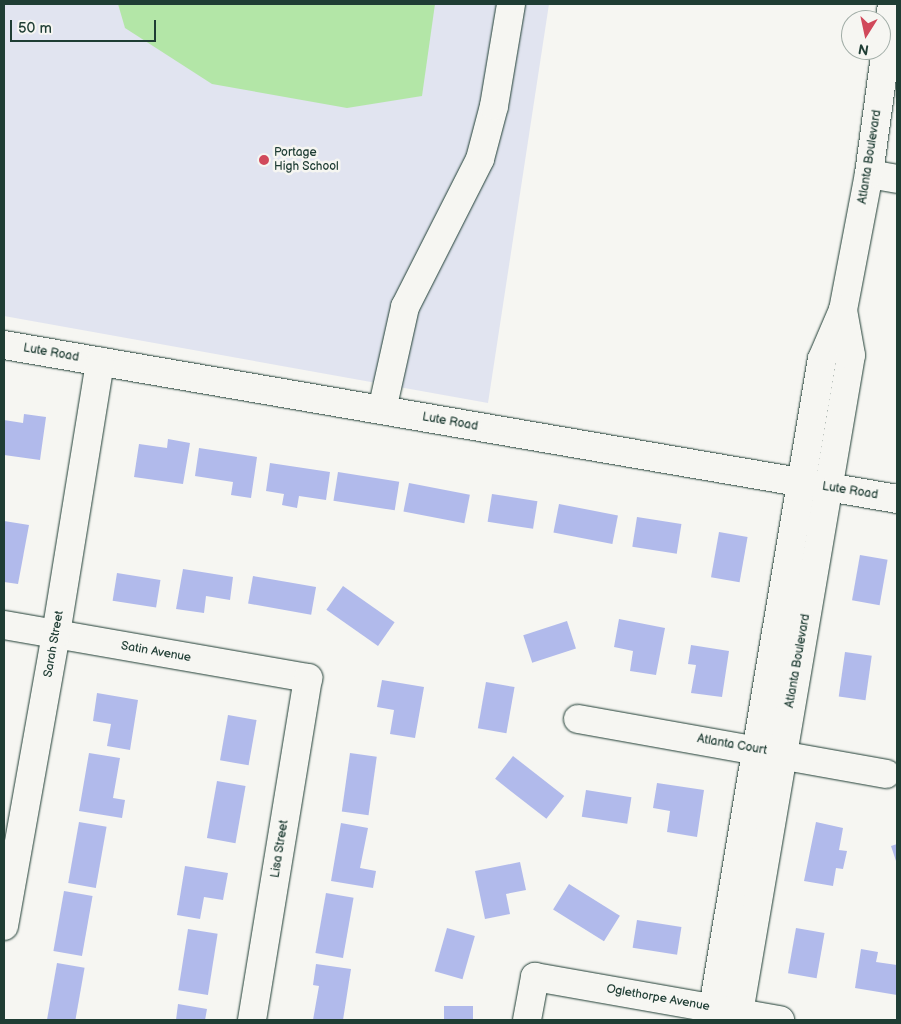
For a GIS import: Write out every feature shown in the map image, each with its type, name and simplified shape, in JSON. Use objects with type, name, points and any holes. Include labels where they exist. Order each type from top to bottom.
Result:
[{"type":"street","points":[[382,410],[405,307],[480,159],[494,106],[511,4]]},
{"type":"street","name":"Atlanta Boulevard","points":[[726,1010],[769,752],[801,483],[822,359],[843,310],[869,174],[892,4]]},
{"type":"street","points":[[869,174],[897,179]]},
{"type":"street","name":"Atlanta Boulevard","points":[[769,752],[829,488],[851,355],[843,310]]},
{"type":"street","name":"Lute Road","points":[[4,345],[897,499]]},
{"type":"street","name":"Sarah Street","points":[[4,926],[7,886],[56,634],[100,362]]},
{"type":"street","name":"Satin Avenue","points":[[4,625],[308,678]]},
{"type":"street","name":"Lisa Street","points":[[252,1020],[308,678]]},
{"type":"street","name":"Atlanta Court","points":[[578,719],[886,774]]},
{"type":"street","name":"Oglethorpe Avenue","points":[[527,1020],[535,977],[780,1020]]},
{"type":"shaded area","name":"Portage High School","points":[[4,4],[549,4],[488,403],[4,316]]},
{"type":"green space","points":[[118,4],[435,4],[422,96],[347,108],[212,84],[125,28]]},
{"type":"building","points":[[24,414],[46,417],[40,460],[4,455],[4,420],[23,423]]},
{"type":"building","points":[[168,439],[190,443],[183,484],[134,477],[139,444],[167,448]]},
{"type":"building","points":[[199,448],[257,457],[251,498],[231,495],[233,482],[195,476]]},
{"type":"building","points":[[270,463],[330,472],[326,500],[299,496],[297,508],[282,505],[284,494],[266,491]]},
{"type":"building","points":[[338,472],[399,482],[395,510],[333,501]]},
{"type":"building","points":[[409,483],[470,495],[464,523],[403,511]]},
{"type":"building","points":[[492,494],[537,501],[533,529],[488,522]]},
{"type":"building","points":[[559,504],[618,515],[612,544],[553,532]]},
{"type":"building","points":[[637,517],[681,524],[677,554],[632,547]]},
{"type":"building","points":[[4,521],[29,525],[18,584],[4,582]]},
{"type":"building","points":[[719,532],[748,537],[740,582],[711,577]]},
{"type":"building","points":[[860,555],[888,560],[880,605],[852,600]]},
{"type":"building","points":[[183,569],[233,577],[230,600],[206,596],[204,613],[176,609]]},
{"type":"building","points":[[117,573],[160,580],[156,608],[113,601]]},
{"type":"building","points":[[253,576],[316,587],[311,615],[248,604]]},
{"type":"building","points":[[343,586],[395,622],[378,646],[326,610]]},
{"type":"building","points":[[619,619],[665,628],[656,675],[630,671],[633,651],[614,647]]},
{"type":"building","points":[[567,621],[576,649],[532,663],[523,635]]},
{"type":"building","points":[[691,645],[729,651],[722,697],[691,693],[696,665],[688,664]]},
{"type":"building","points":[[845,652],[872,656],[865,700],[839,697]]},
{"type":"building","points":[[382,680],[424,687],[415,738],[390,734],[394,710],[377,707]]},
{"type":"building","points":[[486,682],[515,687],[506,733],[478,728]]},
{"type":"building","points":[[97,693],[138,700],[130,750],[107,746],[111,724],[93,721]]},
{"type":"building","points":[[228,715],[257,720],[249,765],[220,760]]},
{"type":"building","points":[[89,753],[120,758],[113,798],[125,800],[122,818],[79,811]]},
{"type":"building","points":[[350,753],[377,757],[369,815],[342,811]]},
{"type":"building","points":[[513,756],[564,796],[546,819],[495,779]]},
{"type":"building","points":[[217,781],[246,786],[235,843],[207,838]]},
{"type":"building","points":[[657,783],[704,790],[697,837],[667,832],[670,811],[653,808]]},
{"type":"building","points":[[586,790],[631,797],[627,824],[582,817]]},
{"type":"building","points":[[79,822],[107,827],[96,888],[68,883]]},
{"type":"building","points":[[816,822],[843,828],[839,850],[847,851],[843,869],[836,868],[833,886],[804,881]]},
{"type":"building","points":[[341,823],[368,828],[360,868],[376,871],[373,888],[331,881]]},
{"type":"building","points":[[897,844],[897,864],[891,846]]},
{"type":"building","points":[[520,862],[526,890],[506,894],[510,914],[485,919],[475,871]]},
{"type":"building","points":[[185,866],[228,873],[223,900],[204,897],[200,919],[177,915]]},
{"type":"building","points":[[569,884],[620,916],[604,941],[553,909]]},
{"type":"building","points":[[64,891],[93,896],[82,956],[53,951]]},
{"type":"building","points":[[326,893],[354,898],[343,958],[315,953]]},
{"type":"building","points":[[637,920],[681,927],[677,955],[633,948]]},
{"type":"building","points":[[447,928],[475,936],[462,979],[435,971]]},
{"type":"building","points":[[796,928],[825,933],[817,978],[788,973]]},
{"type":"building","points":[[188,929],[218,934],[208,995],[178,990]]},
{"type":"building","points":[[861,949],[878,952],[876,962],[897,965],[897,995],[855,988]]},
{"type":"building","points":[[57,963],[85,968],[75,1020],[47,1020]]},
{"type":"building","points":[[316,964],[351,969],[343,1020],[313,1020],[319,986],[313,985]]},
{"type":"building","points":[[178,1004],[207,1009],[205,1020],[176,1020]]},
{"type":"building","points":[[444,1006],[473,1006],[473,1020],[444,1020]]},
{"type":"place","name":"Portage High School","points":[[264,160]]}]
